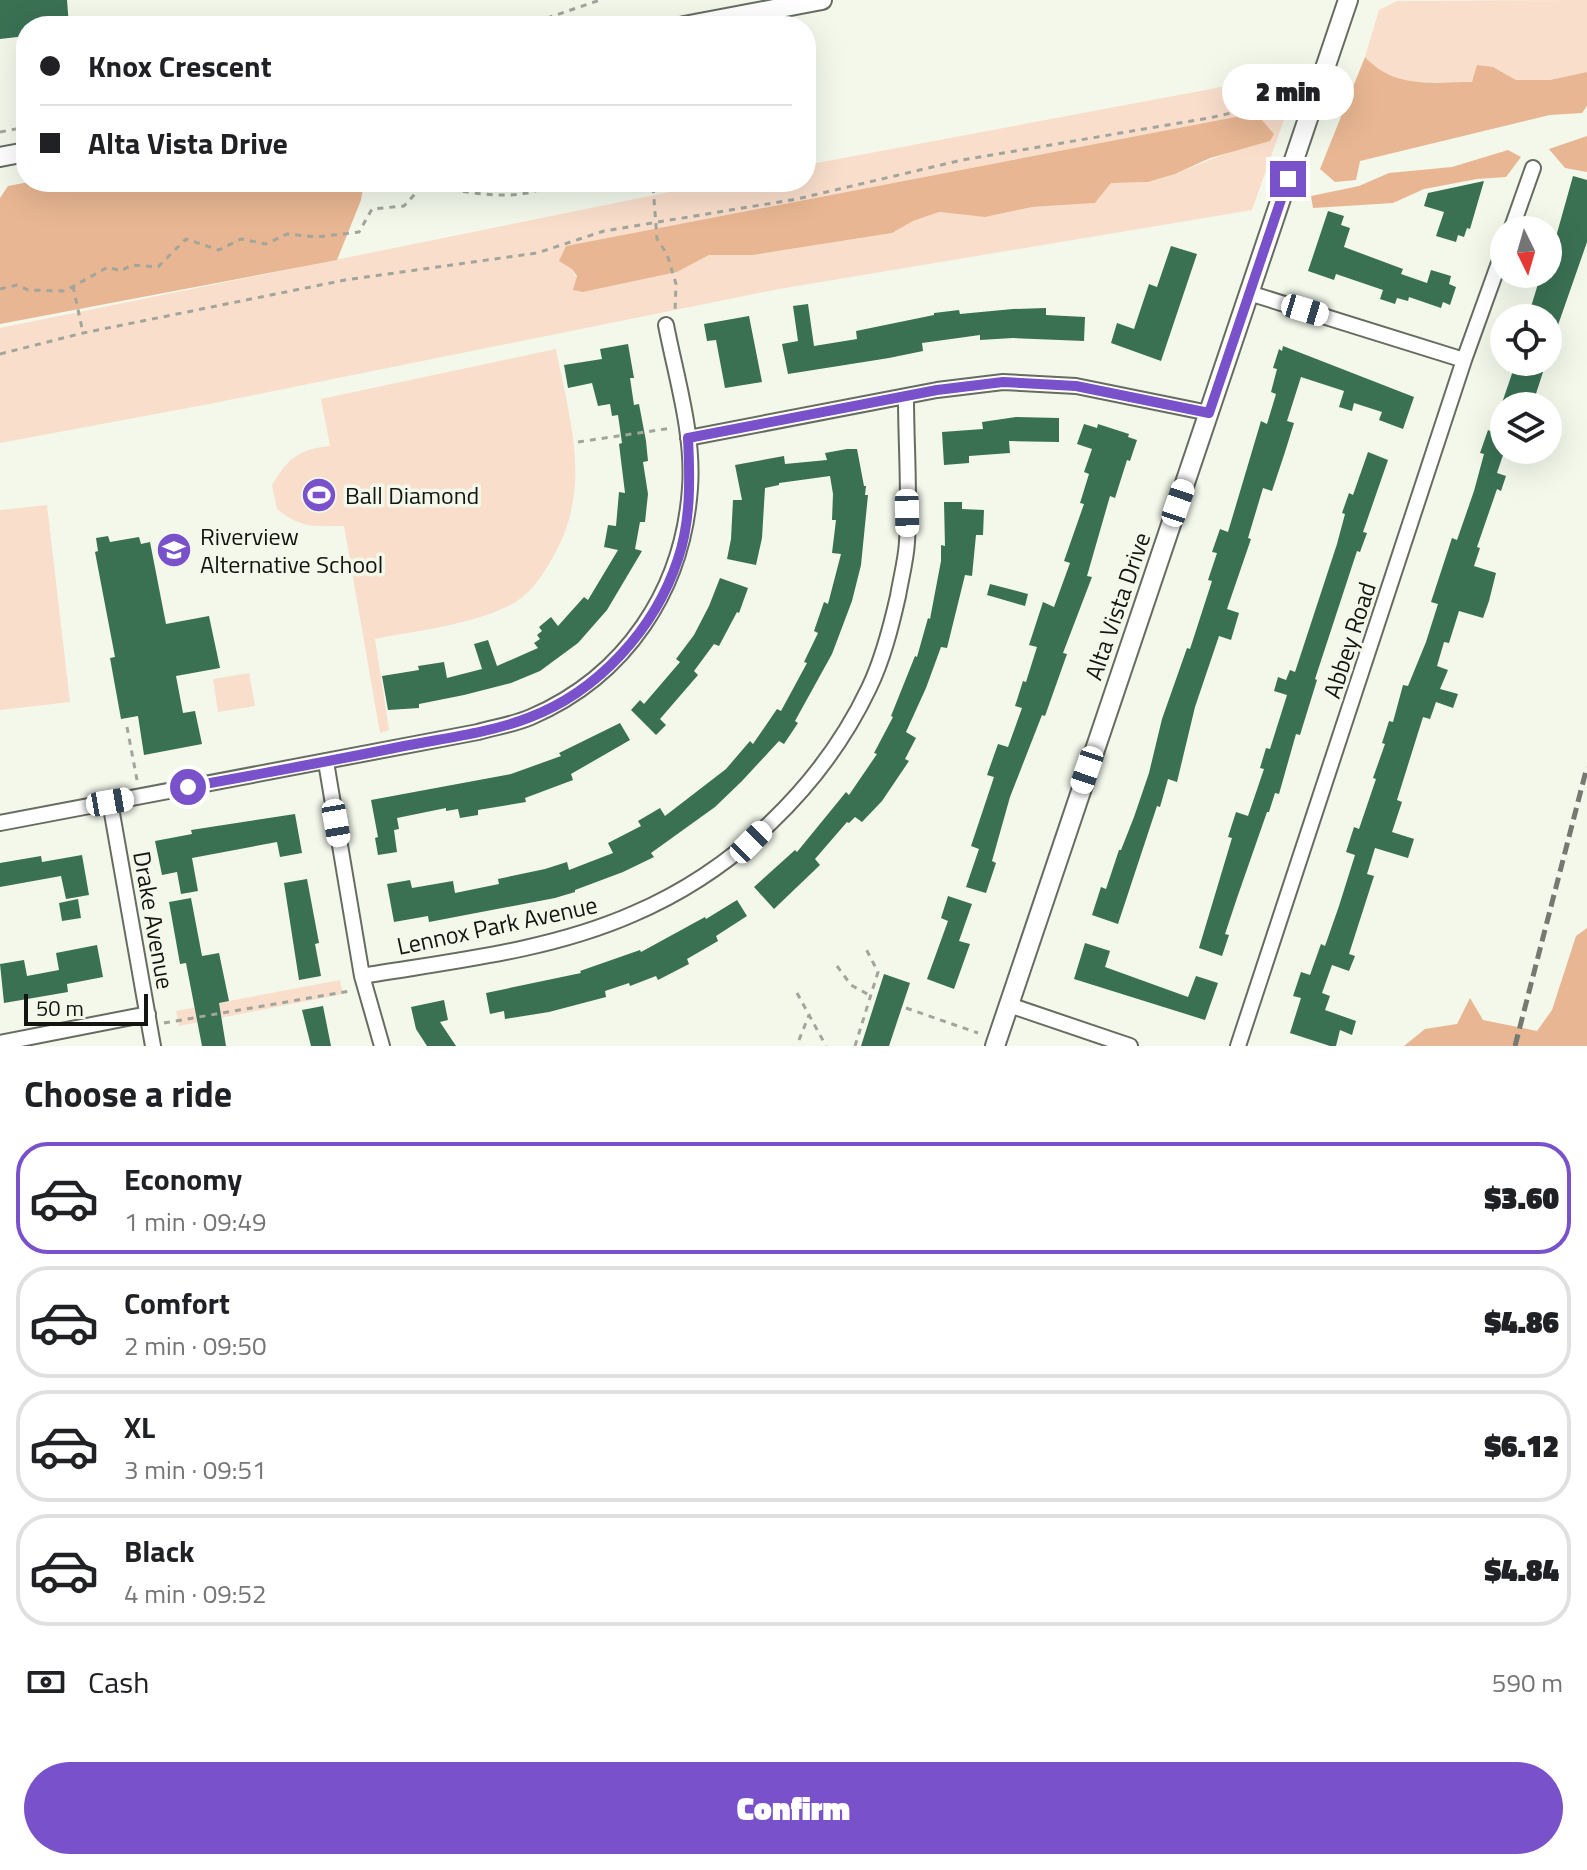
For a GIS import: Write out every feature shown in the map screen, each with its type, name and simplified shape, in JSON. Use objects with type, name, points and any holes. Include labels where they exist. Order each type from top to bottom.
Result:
[{"type":"street","points":[[737,16],[822,0]]},
{"type":"street","name":"Alta Vista Drive","points":[[995,1046],[1348,0]]},
{"type":"street","points":[[1516,216],[1533,168]]},
{"type":"street","name":"Abbey Road","points":[[1238,1046],[1490,288]]},
{"type":"street","points":[[1249,293],[1464,360]]},
{"type":"street","points":[[0,823],[478,732],[529,718],[563,701],[591,681],[621,654],[647,624],[679,557],[691,487],[688,438],[666,325]]},
{"type":"street","points":[[688,438],[969,385],[1003,382],[1076,386],[1209,413]]},
{"type":"street","name":"Lennox Park Avenue","points":[[364,982],[574,936],[634,914],[687,887],[721,864],[751,842],[779,814],[829,753],[852,718],[869,687],[890,632],[907,543],[906,397]]},
{"type":"street","points":[[326,762],[364,982],[382,1046]]},
{"type":"street","name":"Drake Avenue","points":[[110,802],[153,1046]]},
{"type":"street","points":[[1009,1005],[1130,1046]]},
{"type":"street","points":[[0,1043],[149,1020]]},
{"type":"path","points":[[553,16],[600,0]]},
{"type":"path","points":[[0,354],[83,333],[345,280],[537,253],[604,231],[797,199],[962,160],[1209,118],[1289,100]]},
{"type":"path","points":[[0,289],[17,285],[28,290],[65,291],[108,267],[121,271],[132,265],[158,267],[186,239],[219,250],[241,239],[266,244],[287,234],[317,237],[359,232],[372,209],[404,206],[417,192]]},
{"type":"path","points":[[465,192],[485,196],[523,192]]},
{"type":"path","points":[[653,192],[657,239],[667,254],[676,284],[676,321],[666,325]]},
{"type":"path","points":[[73,286],[83,333]]},
{"type":"path","points":[[578,442],[672,428]]},
{"type":"path","points":[[127,727],[138,784]]},
{"type":"path","points":[[855,1046],[878,972],[865,947]]},
{"type":"path","points":[[837,966],[851,985],[871,996]]},
{"type":"path","points":[[149,1020],[364,982]]},
{"type":"path","points":[[797,993],[826,1046]]},
{"type":"path","points":[[906,1008],[978,1033]]},
{"type":"path","points":[[799,1040],[809,1015]]},
{"type":"shaded area","points":[[1587,0],[1587,72],[1550,80],[1516,80],[1493,67],[1472,82],[1407,82],[1376,69],[1365,57],[1379,10],[1397,1]]},
{"type":"shaded area","points":[[1365,57],[1401,79],[1428,83],[1472,82],[1477,65],[1493,67],[1516,80],[1550,80],[1587,72],[1587,106],[1582,113],[1550,115],[1360,161],[1356,180],[1335,182],[1320,169]]},
{"type":"shaded area","points":[[1301,72],[1252,210],[779,289],[0,443],[0,328],[670,192],[816,192],[816,163]],"holes":[[[1256,113],[1274,134],[1148,182],[1111,183],[1095,203],[1032,207],[985,217],[939,212],[892,233],[753,255],[709,255],[677,272],[583,292],[572,269],[567,246]]]},
{"type":"shaded area","points":[[1256,113],[1274,134],[1270,141],[1210,158],[1148,182],[1111,183],[1095,203],[1032,207],[985,217],[939,212],[892,233],[753,255],[709,255],[677,272],[583,292],[573,290],[577,276],[559,261],[566,246]]},
{"type":"shaded area","points":[[1587,136],[1587,172],[1565,168],[1549,149]]},
{"type":"shaded area","points":[[1508,150],[1521,157],[1506,177],[1424,189],[1393,203],[1313,208],[1311,196],[1359,186],[1389,173],[1452,167]]},
{"type":"shaded area","points":[[16,184],[16,192],[362,192],[337,260],[0,324],[0,198],[8,186]]},
{"type":"shaded area","points":[[556,349],[575,458],[571,511],[563,537],[536,583],[513,603],[458,623],[375,639],[389,730],[380,733],[344,526],[316,526],[294,520],[277,509],[272,485],[295,457],[330,446],[321,399]]},
{"type":"shaded area","points":[[47,505],[70,702],[0,710],[0,510]]},
{"type":"shaded area","points":[[249,673],[255,706],[218,712],[213,679]]},
{"type":"shaded area","points":[[1587,928],[1587,1046],[1404,1046],[1425,1029],[1457,1024],[1470,998],[1483,1020],[1537,1031],[1552,1010],[1576,936]]},
{"type":"shaded area","points":[[340,980],[343,994],[179,1026],[176,1011]]},
{"type":"building","points":[[0,0],[67,0],[68,16],[16,16],[16,37],[0,39]]},
{"type":"building","points":[[1573,176],[1587,180],[1587,242],[1562,314],[1562,304],[1532,304],[1537,288],[1562,288],[1562,216]]},
{"type":"building","points":[[1484,181],[1470,229],[1467,228],[1464,237],[1458,235],[1456,242],[1436,236],[1444,212],[1424,206],[1428,193]]},
{"type":"building","points":[[1328,211],[1344,216],[1341,225],[1350,228],[1344,247],[1403,269],[1401,274],[1427,283],[1431,270],[1451,276],[1449,284],[1456,287],[1450,305],[1443,302],[1441,308],[1409,297],[1408,301],[1397,298],[1395,304],[1380,299],[1383,290],[1336,274],[1334,280],[1308,271]]},
{"type":"building","points":[[1171,246],[1197,254],[1161,361],[1111,343],[1117,323],[1134,329],[1149,284],[1157,287]]},
{"type":"building","points":[[808,304],[814,346],[857,339],[856,331],[934,313],[1046,308],[1046,315],[1085,317],[1084,341],[980,340],[980,335],[922,343],[923,351],[889,358],[788,374],[782,344],[798,341],[793,306]]},
{"type":"building","points":[[749,316],[762,382],[725,388],[716,340],[707,341],[704,324]]},
{"type":"building","points":[[628,344],[634,378],[630,378],[634,405],[639,404],[646,441],[648,461],[643,462],[648,494],[645,522],[640,522],[635,549],[642,551],[607,610],[578,643],[540,671],[511,683],[419,704],[419,708],[388,710],[382,676],[444,662],[447,678],[482,669],[474,644],[488,640],[497,666],[538,648],[534,643],[540,639],[537,635],[542,631],[539,627],[551,617],[558,626],[584,597],[588,600],[618,550],[604,547],[608,525],[616,526],[619,492],[625,493],[619,444],[622,443],[618,415],[612,416],[610,404],[598,406],[592,383],[568,388],[564,365],[602,359],[600,349]]},
{"type":"building","points":[[1283,346],[1414,397],[1403,429],[1379,420],[1382,412],[1354,403],[1352,411],[1339,407],[1344,391],[1301,377],[1287,421],[1294,423],[1285,452],[1272,491],[1263,488],[1248,538],[1251,539],[1227,609],[1239,613],[1231,640],[1219,636],[1195,707],[1177,782],[1168,779],[1118,924],[1092,915],[1101,887],[1106,889],[1149,773],[1162,719],[1187,648],[1190,649],[1212,581],[1208,580],[1217,553],[1212,552],[1220,529],[1228,532],[1261,421],[1267,424],[1276,394],[1271,392],[1277,369],[1273,368],[1279,349],[1282,351]]},
{"type":"building","points":[[1511,376],[1542,376],[1537,392],[1506,392]]},
{"type":"building","points":[[1016,417],[1059,418],[1059,442],[1009,441],[1010,453],[969,456],[969,463],[944,465],[942,432],[983,429],[982,422]]},
{"type":"building","points":[[1084,424],[1097,428],[1098,424],[1129,434],[1128,437],[1137,440],[1115,498],[1110,496],[1087,576],[1092,577],[1063,653],[1067,654],[1045,716],[1042,715],[1010,797],[992,861],[996,863],[986,893],[966,887],[979,849],[971,846],[994,777],[987,775],[998,744],[1008,747],[1022,708],[1015,706],[1037,647],[1029,645],[1043,602],[1054,607],[1070,563],[1064,561],[1084,504],[1080,503],[1089,474],[1084,472],[1092,449],[1077,444]]},
{"type":"building","points":[[1488,430],[1490,464],[1500,464],[1497,473],[1506,476],[1501,491],[1497,489],[1477,547],[1480,548],[1474,566],[1496,573],[1489,601],[1483,618],[1459,611],[1449,643],[1444,642],[1437,666],[1448,670],[1440,689],[1458,694],[1453,708],[1436,702],[1430,719],[1423,717],[1397,800],[1402,802],[1392,832],[1414,839],[1408,858],[1375,848],[1367,874],[1374,876],[1349,954],[1355,956],[1349,971],[1332,965],[1322,993],[1330,996],[1325,1010],[1356,1021],[1352,1035],[1340,1030],[1336,1046],[1330,1046],[1290,1033],[1301,998],[1293,996],[1301,972],[1310,975],[1321,944],[1325,946],[1339,906],[1355,855],[1346,852],[1354,827],[1359,829],[1376,779],[1373,778],[1389,721],[1393,722],[1403,685],[1408,686],[1426,642],[1438,604],[1431,602],[1452,538],[1457,540],[1474,491],[1484,454],[1480,453]]},
{"type":"building","points":[[857,449],[866,486],[865,495],[868,495],[861,565],[852,601],[832,654],[795,721],[798,723],[784,744],[779,741],[715,807],[651,853],[654,857],[623,872],[555,898],[429,922],[428,916],[394,922],[387,884],[410,880],[412,888],[453,881],[455,893],[499,884],[498,879],[567,862],[569,870],[613,853],[608,843],[641,826],[638,821],[660,808],[665,816],[726,769],[750,741],[753,744],[777,709],[781,711],[807,663],[804,662],[818,633],[814,631],[824,602],[828,604],[841,554],[832,553],[836,520],[832,520],[830,476],[765,488],[762,538],[756,565],[727,559],[733,500],[742,500],[735,465],[784,456],[785,464],[827,460],[825,453]]},
{"type":"building","points":[[1368,452],[1388,460],[1363,532],[1367,533],[1360,552],[1357,551],[1279,794],[1275,793],[1267,812],[1237,898],[1225,934],[1229,935],[1222,956],[1199,948],[1232,838],[1228,837],[1236,812],[1248,816],[1264,769],[1260,768],[1266,748],[1270,749],[1287,695],[1274,691],[1278,677],[1286,680],[1290,670],[1295,672],[1337,544],[1345,514],[1342,513],[1349,493],[1353,495]]},
{"type":"building","points":[[944,502],[962,502],[962,509],[984,510],[983,535],[976,535],[972,576],[965,575],[947,648],[941,647],[906,732],[916,738],[905,759],[909,761],[882,801],[862,822],[855,817],[847,822],[815,859],[820,865],[774,909],[754,887],[795,850],[797,852],[846,792],[849,795],[877,754],[874,753],[893,717],[930,619],[941,545],[945,546]]},
{"type":"building","points":[[108,536],[110,542],[139,537],[141,544],[150,542],[166,624],[209,616],[220,668],[176,676],[183,713],[195,711],[202,744],[144,755],[138,716],[121,719],[110,658],[115,657],[95,552],[98,551],[96,538]]},
{"type":"building","points":[[720,578],[748,588],[739,613],[719,646],[714,644],[694,671],[698,675],[660,719],[666,725],[656,735],[631,710],[640,700],[644,704],[680,662],[676,659],[694,635]]},
{"type":"building","points":[[990,584],[1028,594],[1025,606],[987,595]]},
{"type":"building","points":[[620,723],[630,740],[571,774],[573,780],[525,798],[526,802],[478,810],[478,815],[460,818],[458,809],[446,811],[446,808],[397,818],[399,829],[394,830],[397,852],[378,855],[371,800],[511,774],[561,756],[559,753]]},
{"type":"building","points":[[295,814],[302,853],[280,857],[277,842],[192,858],[198,891],[181,894],[177,872],[162,875],[155,841],[192,834],[191,830]]},
{"type":"building","points":[[82,855],[89,895],[66,899],[61,876],[0,887],[0,863],[41,856],[42,862]]},
{"type":"building","points":[[307,879],[319,943],[315,944],[321,976],[299,980],[284,883]]},
{"type":"building","points":[[948,896],[972,904],[959,941],[970,944],[954,989],[927,979],[948,921],[941,918]]},
{"type":"building","points":[[191,898],[202,956],[219,953],[229,1001],[219,1003],[226,1046],[202,1046],[186,963],[180,964],[169,902]]},
{"type":"building","points":[[78,899],[81,918],[62,921],[59,903]]},
{"type":"building","points":[[737,900],[747,916],[716,936],[718,941],[687,959],[689,964],[658,980],[656,976],[630,986],[629,983],[605,991],[606,997],[549,1012],[505,1019],[504,1011],[490,1014],[486,993],[581,973],[641,952]]},
{"type":"building","points":[[1085,943],[1110,951],[1105,967],[1188,997],[1196,976],[1218,983],[1205,1020],[1074,979]]},
{"type":"building","points":[[97,945],[103,977],[67,984],[68,992],[4,1003],[0,964],[24,960],[27,976],[59,970],[56,953]]},
{"type":"building","points":[[884,974],[910,983],[889,1046],[861,1046]]},
{"type":"building","points":[[444,1000],[448,1020],[440,1022],[456,1046],[427,1046],[416,1029],[411,1007]]},
{"type":"building","points":[[323,1006],[331,1046],[311,1046],[302,1010]]},
{"type":"railway","points":[[1515,1046],[1587,767]]},
{"type":"place","name":"Ball Diamond","points":[[319,495]]},
{"type":"place","name":"Riverview Alternative School","points":[[174,550]]},
{"type":"route","points":[[188,787],[478,732],[529,718],[563,701],[621,654],[647,624],[665,590],[679,557],[691,487],[688,438],[937,390],[1003,382],[1076,386],[1209,413],[1288,179]]}]
